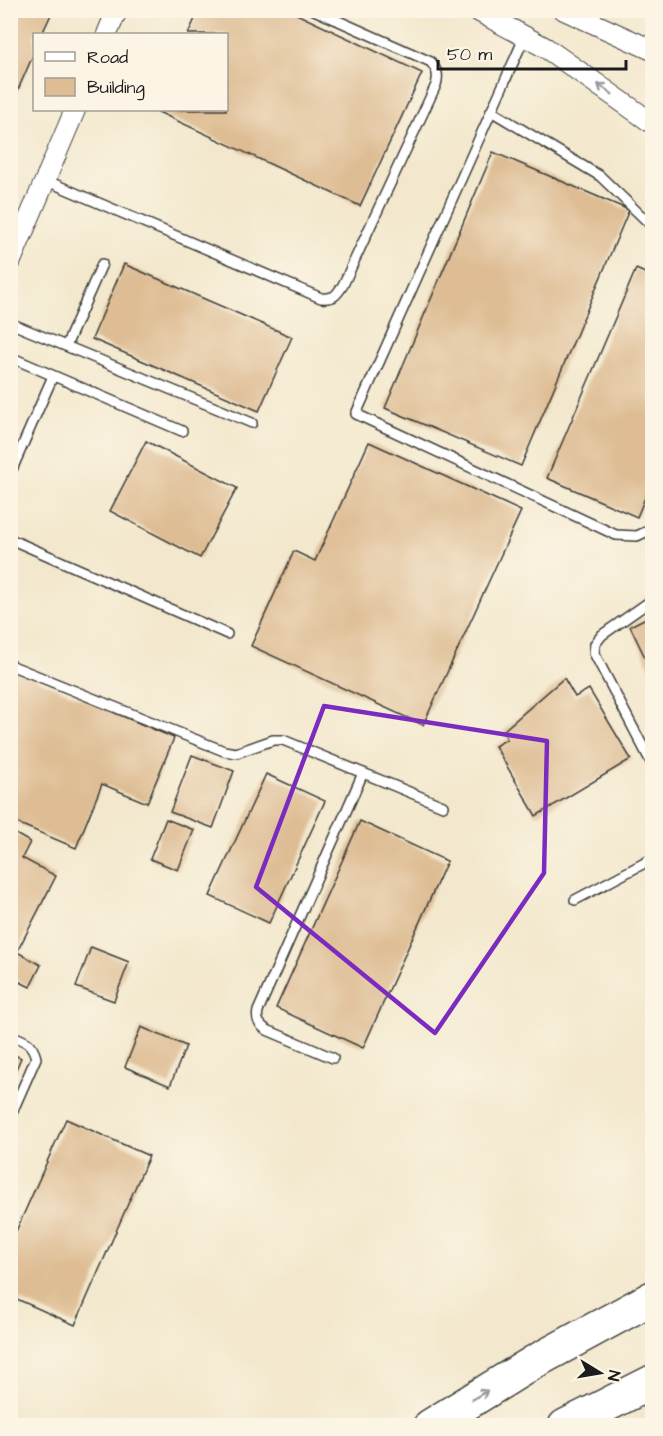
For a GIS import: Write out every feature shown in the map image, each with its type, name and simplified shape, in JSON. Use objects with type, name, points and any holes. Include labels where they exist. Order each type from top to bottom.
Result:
[{"type":"highway","points":[[430,1425],[534,1362],[652,1298]]},
{"type":"highway","points":[[565,1425],[652,1382]]},
{"type":"street","points":[[107,33],[117,10]]},
{"type":"street","points":[[476,10],[546,48],[652,123]]},
{"type":"street","points":[[564,10],[652,50]]},
{"type":"street","points":[[10,263],[75,111]]},
{"type":"lane","points":[[45,180],[321,298],[329,299],[336,295],[343,285],[438,77],[431,62],[314,10]]},
{"type":"lane","points":[[525,36],[356,414],[616,535],[638,536],[652,529]]},
{"type":"lane","points":[[491,111],[600,176],[652,226]]},
{"type":"lane","points":[[66,346],[102,264]]},
{"type":"lane","points":[[10,323],[252,423]]},
{"type":"lane","points":[[10,357],[182,431]]},
{"type":"lane","points":[[10,474],[52,376]]},
{"type":"lane","points":[[10,540],[227,634]]},
{"type":"lane","points":[[652,600],[602,636],[595,644],[594,653],[652,764]]},
{"type":"lane","points":[[10,665],[224,751],[236,753],[273,740],[283,740],[443,806]]},
{"type":"lane","points":[[333,1058],[262,1027],[257,1017],[363,773]]},
{"type":"lane","points":[[575,900],[652,859]]},
{"type":"lane","points":[[10,1035],[24,1040],[34,1049],[36,1058],[10,1118]]},
{"type":"highlighted area","points":[[324,706],[547,741],[544,873],[435,1033],[256,887]]},
{"type":"building","points":[[10,10],[53,10],[42,33],[33,33],[33,55],[10,108]]},
{"type":"building","points":[[199,10],[288,10],[422,73],[360,206],[156,111],[228,111],[228,33],[188,33]]},
{"type":"building","points":[[493,152],[629,210],[521,466],[385,408]]},
{"type":"building","points":[[124,264],[292,337],[259,411],[92,339]]},
{"type":"building","points":[[636,269],[652,276],[652,481],[637,517],[547,478]]},
{"type":"building","points":[[146,441],[237,488],[200,558],[110,511]]},
{"type":"building","points":[[369,442],[521,511],[423,725],[251,646],[294,551],[315,561]]},
{"type":"building","points":[[652,615],[652,672],[630,626]]},
{"type":"building","points":[[14,670],[174,738],[147,803],[102,784],[76,848],[10,820],[10,679]]},
{"type":"building","points":[[564,678],[575,697],[589,689],[631,759],[536,816],[495,746],[507,739],[503,731]]},
{"type":"building","points":[[192,755],[234,771],[213,828],[170,812]]},
{"type":"building","points":[[266,774],[325,801],[269,923],[210,896]]},
{"type":"building","points":[[166,819],[194,830],[178,870],[150,859]]},
{"type":"building","points":[[360,821],[447,861],[363,1048],[276,1008]]},
{"type":"building","points":[[14,833],[30,842],[22,858],[56,876],[17,952],[41,965],[30,987],[10,977],[10,841]]},
{"type":"building","points":[[91,947],[129,962],[114,1001],[76,987]]},
{"type":"building","points":[[141,1027],[186,1046],[170,1086],[125,1067]]},
{"type":"building","points":[[10,1053],[21,1058],[10,1083]]},
{"type":"building","points":[[66,1119],[149,1156],[75,1325],[10,1296],[10,1245]]}]
